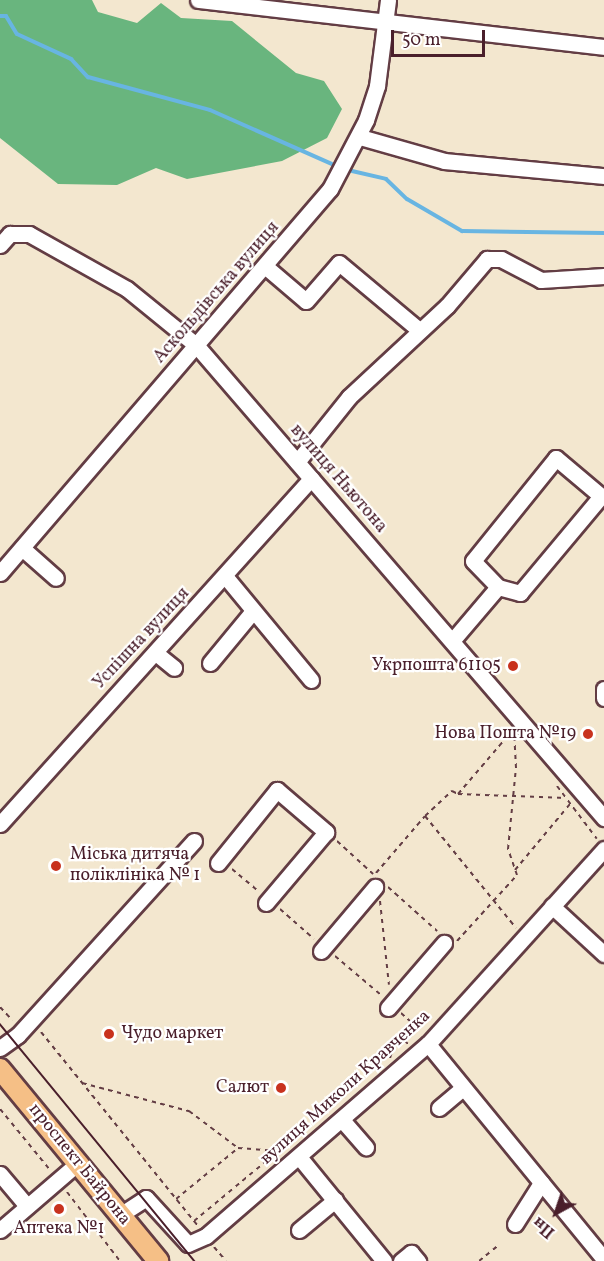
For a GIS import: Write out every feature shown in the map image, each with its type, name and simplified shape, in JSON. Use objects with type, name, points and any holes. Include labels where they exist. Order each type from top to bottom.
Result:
[{"type":"main road","name":"проспект Байрона","points":[[0,1069],[158,1261]]},
{"type":"street","points":[[198,0],[268,3],[386,22],[604,47]]},
{"type":"street","name":"Аскольдівська вулиця","points":[[0,573],[266,267],[330,189],[360,136],[377,86],[388,0]]},
{"type":"street","points":[[360,136],[444,161],[604,176]]},
{"type":"street","name":"вулиця Ньютона","points":[[0,245],[10,234],[29,234],[127,289],[196,345],[604,818]]},
{"type":"street","points":[[297,462],[349,397],[465,288],[487,259],[501,259],[541,280],[604,276]]},
{"type":"street","points":[[266,267],[306,301],[339,262],[419,330]]},
{"type":"street","points":[[556,458],[601,496],[520,594],[498,587],[473,561],[556,458]]},
{"type":"street","name":"Успішна вулиця","points":[[0,824],[78,735],[157,654],[311,478]]},
{"type":"street","points":[[22,548],[57,578]]},
{"type":"street","points":[[225,576],[311,680]]},
{"type":"street","points":[[452,641],[498,587]]},
{"type":"street","points":[[210,663],[253,611]]},
{"type":"street","points":[[157,654],[174,668]]},
{"type":"street","points":[[604,689],[604,698]]},
{"type":"street","points":[[218,862],[277,790],[326,832],[266,903]]},
{"type":"street","points":[[0,1048],[26,1026],[194,841]]},
{"type":"street","name":"вулиця Миколи Кравченка","points":[[206,1236],[343,1121],[552,906],[602,845]]},
{"type":"street","points":[[321,951],[379,884]]},
{"type":"street","points":[[552,906],[604,954]]},
{"type":"street","points":[[390,1006],[445,940]]},
{"type":"street","points":[[423,1040],[604,1259]]},
{"type":"street","points":[[439,1108],[463,1088]]},
{"type":"street","points":[[343,1121],[366,1147]]},
{"type":"street","points":[[300,1158],[384,1261]]},
{"type":"street","points":[[0,1230],[78,1163]]},
{"type":"street","points":[[0,1174],[27,1206]]},
{"type":"street","points":[[515,1224],[541,1183]]},
{"type":"street","points":[[120,1215],[146,1198],[188,1244],[206,1236]]},
{"type":"street","points":[[299,1230],[334,1200]]},
{"type":"street","points":[[401,1261],[411,1253],[418,1261]]},
{"type":"path","points":[[513,730],[520,738]]},
{"type":"path","points":[[458,794],[513,730]]},
{"type":"path","points":[[379,884],[445,940],[456,942],[517,875],[508,849],[516,768],[513,730]]},
{"type":"path","points":[[553,781],[602,845]]},
{"type":"path","points":[[390,1006],[379,884],[425,816],[452,791],[458,794],[513,798],[566,798]]},
{"type":"path","points":[[515,870],[570,804]]},
{"type":"path","points":[[425,816],[518,930],[525,922]]},
{"type":"path","points":[[0,1007],[26,1026],[82,1083],[226,1261]]},
{"type":"path","points":[[423,1040],[429,1022]]},
{"type":"path","points":[[390,1059],[398,1035],[408,1044]]},
{"type":"path","points":[[381,1066],[413,1040]]},
{"type":"path","points":[[82,1083],[189,1111],[238,1148],[280,1151]]},
{"type":"path","points":[[194,1221],[344,1097]]},
{"type":"path","points":[[0,1109],[120,1261]]},
{"type":"path","points":[[176,1199],[238,1148]]},
{"type":"path","points":[[479,1261],[499,1245]]},
{"type":"green space","points":[[0,0],[92,0],[98,12],[137,23],[161,3],[181,18],[232,21],[296,73],[324,81],[342,109],[327,138],[282,161],[187,179],[156,168],[117,185],[58,184],[0,138]]},
{"type":"waterway","points":[[0,16],[6,16],[17,34],[71,59],[88,77],[210,110],[332,164]]},
{"type":"waterway","points":[[352,171],[386,179],[407,199],[462,231],[604,233]]},
{"type":"tram line","points":[[0,1024],[195,1261]]},
{"type":"place","name":"Укрпошта 61105","points":[[513,666]]},
{"type":"place","name":"Нова Пошта №19","points":[[588,734]]},
{"type":"place","name":"Міська дитяча поліклініка № 1","points":[[56,866]]},
{"type":"place","name":"Чудо маркет","points":[[109,1034]]},
{"type":"place","name":"Салют","points":[[281,1088]]},
{"type":"place","name":"Аптека №1","points":[[59,1209]]}]
